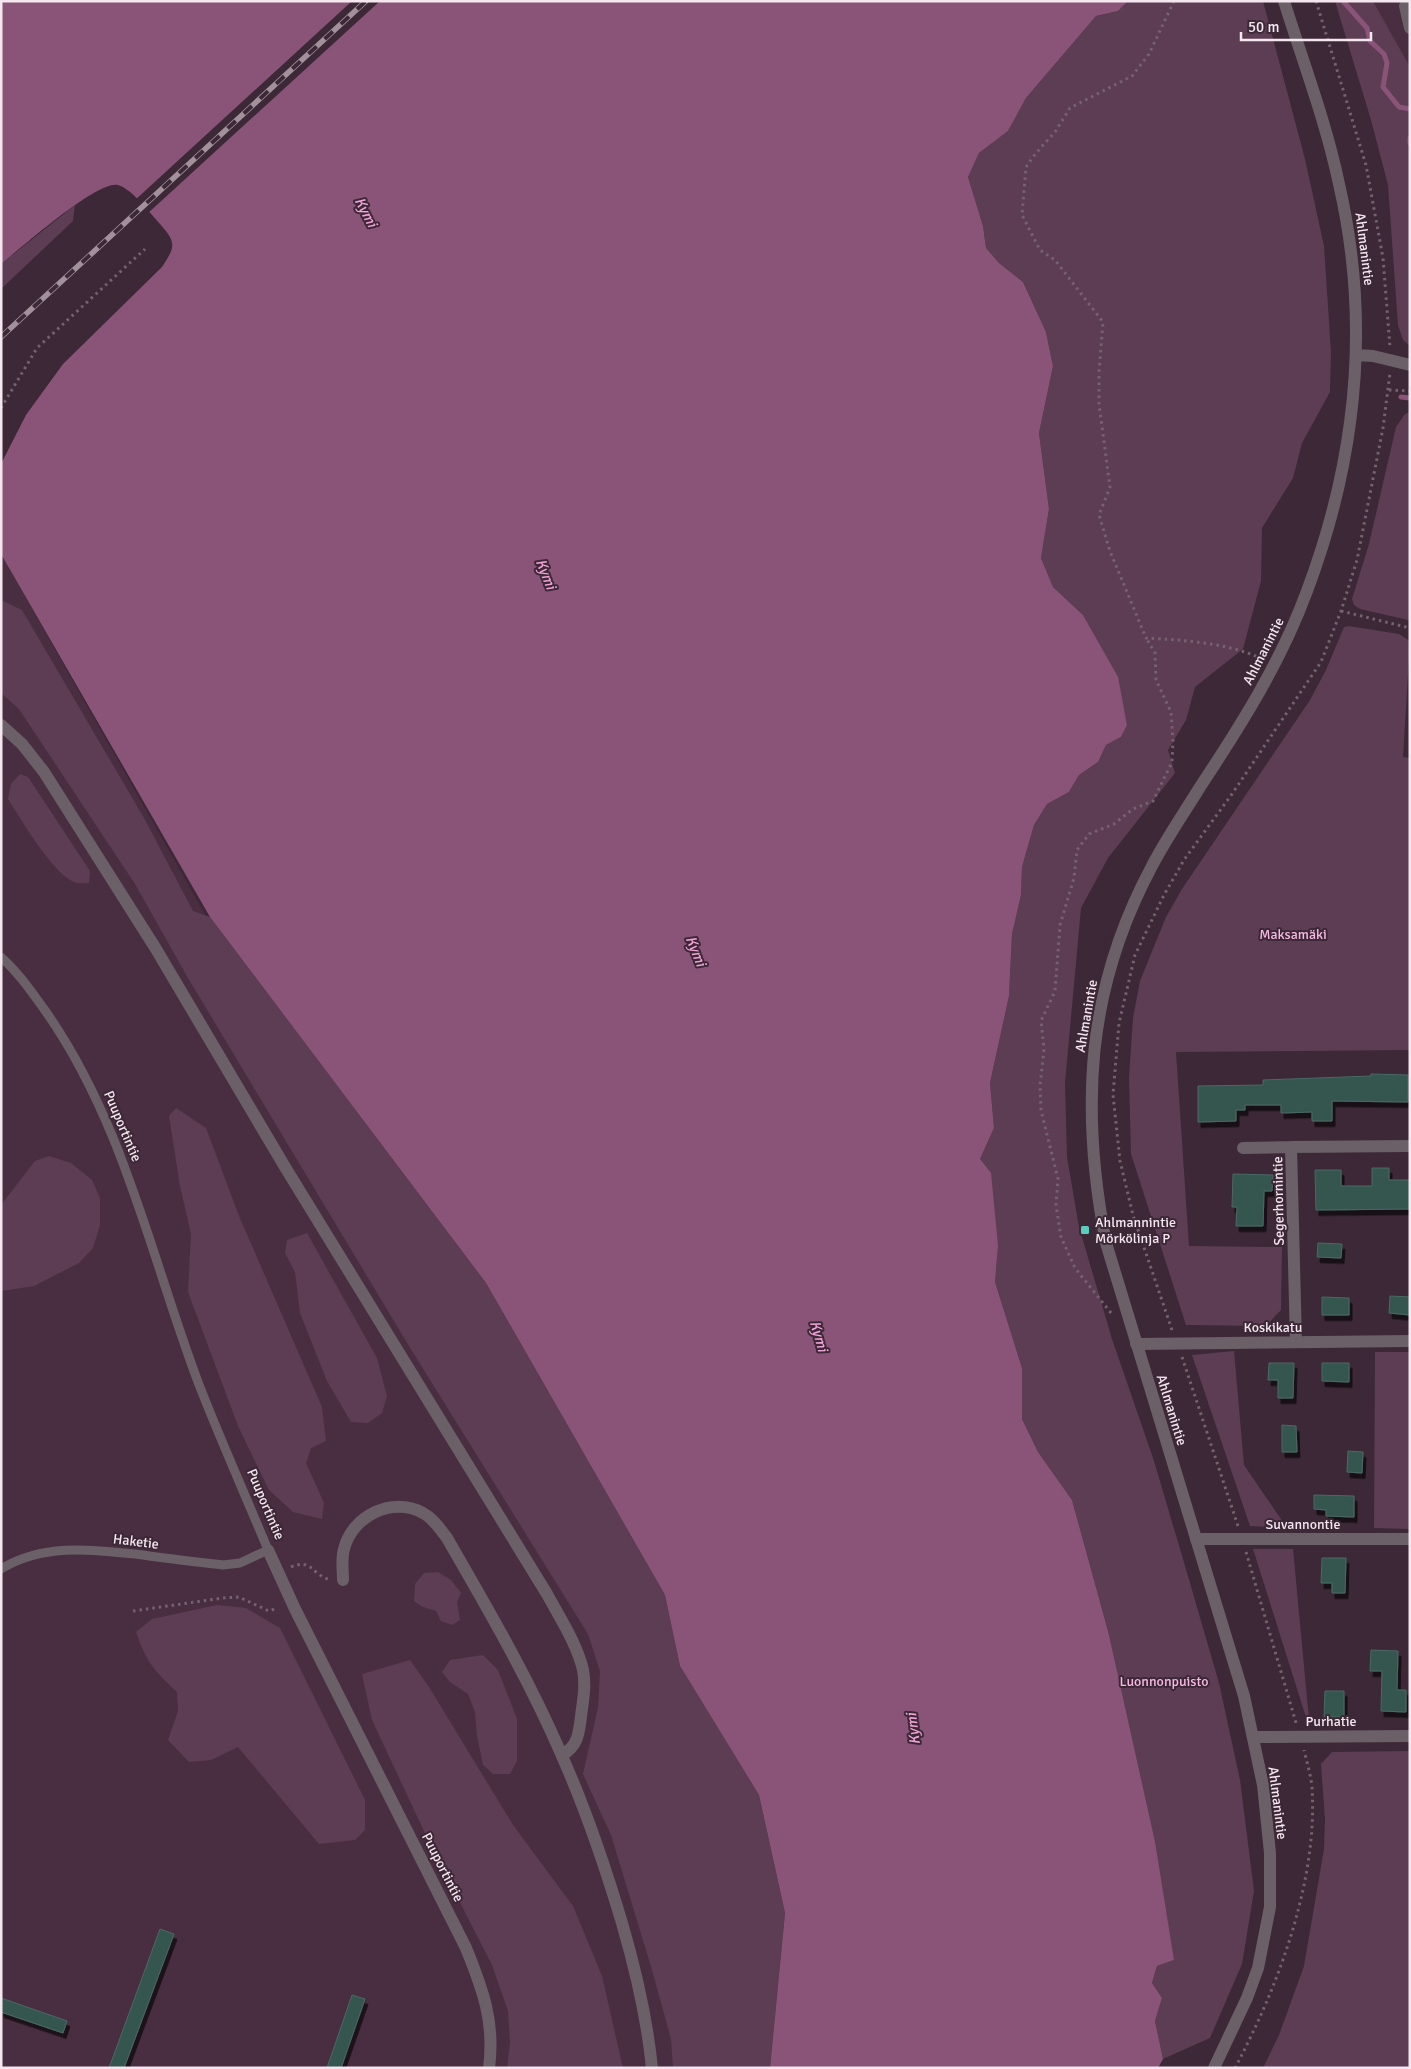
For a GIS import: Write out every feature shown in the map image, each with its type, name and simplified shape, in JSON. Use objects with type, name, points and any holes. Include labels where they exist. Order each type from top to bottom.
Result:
[{"type":"street","name":"Ahlmanintie","points":[[1214,2068],[1244,2006],[1258,1968],[1270,1907],[1270,1854],[1263,1785],[1244,1696],[1106,1243],[1095,1180],[1090,1120],[1091,1085],[1099,1016],[1106,982],[1136,897],[1152,865],[1242,723],[1274,665],[1308,590],[1331,515],[1346,452],[1355,392],[1357,330],[1353,262],[1339,182],[1284,1]]},
{"type":"street","points":[[1407,1],[1405,6],[1410,28]]},
{"type":"street","points":[[1356,355],[1373,356],[1410,365]]},
{"type":"street","points":[[1,725],[22,744],[44,772],[124,899],[285,1167],[547,1594],[573,1643],[582,1670],[584,1687],[579,1734],[570,1751],[562,1755]]},
{"type":"street","name":"Segerhornintie","points":[[1296,1342],[1291,1147],[1410,1146]]},
{"type":"street","points":[[1243,1148],[1291,1147]]},
{"type":"street","name":"Koskikatu","points":[[1136,1344],[1410,1341]]},
{"type":"street","points":[[336,1580],[349,1535],[364,1517],[382,1510],[397,1507],[410,1508],[424,1513],[447,1538],[533,1695],[562,1755],[592,1829],[619,1913],[642,1999],[652,2068]]},
{"type":"street","name":"Suvannontie","points":[[1196,1539],[1410,1539]]},
{"type":"street","name":"Puuportintie","points":[[268,1550],[295,1609],[466,1948],[480,1984],[488,2012],[491,2044],[489,2068]]},
{"type":"street","name":"Purhatie","points":[[1253,1738],[1410,1736]]},
{"type":"lane","name":"Puuportintie","points":[[1,957],[24,981],[62,1035],[93,1094],[130,1180],[198,1382],[268,1550]]},
{"type":"lane","name":"Haketie","points":[[1,1569],[9,1564],[42,1552],[70,1549],[93,1549],[223,1565],[240,1563],[268,1550]]},
{"type":"path","points":[[1174,1],[1149,54],[1132,76],[1070,108],[1056,132],[1026,167],[1022,215],[1040,250],[1055,260],[1103,322],[1099,404],[1110,487],[1098,515],[1110,551],[1146,638],[1180,640],[1230,649],[1255,656],[1274,665]]},
{"type":"path","points":[[1316,1],[1366,165],[1383,258],[1390,346]]},
{"type":"path","points":[[1,408],[37,348],[145,249]]},
{"type":"path","points":[[1174,1334],[1133,1215],[1120,1161],[1113,1095],[1119,1023],[1135,954],[1164,895],[1184,860],[1232,794],[1321,662],[1341,611],[1357,560],[1391,372]]},
{"type":"path","points":[[1389,390],[1410,391]]},
{"type":"path","points":[[1341,611],[1410,628]]},
{"type":"path","points":[[294,1575],[291,1566],[301,1563],[309,1565],[322,1577],[336,1580]]},
{"type":"path","points":[[133,1611],[239,1597],[269,1611],[277,1608]]},
{"type":"shaded area","points":[[1373,1],[1410,1],[1410,67]]},
{"type":"shaded area","points":[[1,554],[206,916],[665,1595],[770,2068],[1,2068]]},
{"type":"green space","name":"Luonnonpuisto","points":[[1128,1],[1263,1],[1305,159],[1324,246],[1331,352],[1330,392],[1302,443],[1293,478],[1262,528],[1261,581],[1243,649],[1195,687],[1186,720],[1168,750],[1175,773],[1108,858],[1081,908],[1065,1083],[1067,1157],[1079,1227],[1112,1339],[1154,1461],[1219,1683],[1240,1780],[1254,1891],[1242,1964],[1210,2038],[1163,2059],[1155,2021],[1162,1998],[1152,1983],[1157,1966],[1174,1960],[1108,1631],[1072,1500],[1038,1452],[1022,1419],[1022,1368],[995,1282],[998,1246],[980,1159],[994,1128],[990,1083],[1009,996],[1012,934],[1021,895],[1022,867],[1034,825],[1047,804],[1069,792],[1079,775],[1098,762],[1106,745],[1121,737],[1127,725],[1117,677],[1083,615],[1053,587],[1041,558],[1049,509],[1039,433],[1053,366],[1046,332],[1023,282],[999,263],[986,248],[983,226],[968,177],[979,153],[1008,131],[1026,98],[1096,16],[1118,11]]},
{"type":"green space","points":[[1335,1],[1373,1],[1410,67],[1410,346],[1403,340],[1398,325],[1388,185],[1371,120]]},
{"type":"green space","points":[[75,205],[73,221],[1,289],[1,264]]},
{"type":"green space","points":[[1410,412],[1410,620],[1408,620],[1360,609],[1354,605],[1352,599],[1369,544],[1396,427],[1405,414]]},
{"type":"green space","points":[[1,600],[22,610],[144,818],[193,911],[210,917],[486,1283],[665,1595],[680,1666],[759,1795],[785,1913],[770,2068],[673,2068],[671,2039],[611,1835],[583,1774],[598,1708],[600,1671],[588,1634],[409,1346],[188,978],[135,884],[19,709],[1,693]]},
{"type":"green space","name":"Maksamäki","points":[[1349,626],[1399,634],[1410,641],[1403,757],[1410,758],[1410,1050],[1176,1052],[1189,1246],[1282,1247],[1281,1310],[1266,1326],[1186,1325],[1131,1154],[1129,1077],[1133,1018],[1140,981],[1166,917],[1182,889],[1310,700],[1326,670],[1344,627]]},
{"type":"green space","points":[[20,774],[28,777],[90,871],[89,883],[76,883],[65,877],[56,868],[38,845],[8,799],[11,784]]},
{"type":"green space","points":[[176,1108],[206,1128],[239,1216],[322,1407],[326,1441],[311,1448],[306,1463],[324,1503],[322,1519],[293,1512],[269,1490],[238,1426],[188,1292],[191,1234],[180,1186],[169,1116]]},
{"type":"green space","points":[[49,1156],[71,1163],[92,1180],[100,1198],[100,1225],[93,1248],[79,1263],[34,1286],[2,1291],[1,1205],[35,1161]]},
{"type":"green space","points":[[307,1233],[377,1358],[387,1396],[382,1413],[368,1423],[351,1422],[327,1381],[300,1313],[295,1272],[285,1253],[287,1240]]},
{"type":"green space","points":[[1234,1351],[1244,1465],[1287,1528],[1250,1526],[1192,1355]]},
{"type":"green space","points":[[1375,1352],[1410,1352],[1410,1529],[1374,1528]]},
{"type":"green space","points":[[1253,1549],[1293,1549],[1310,1730]]},
{"type":"green space","points":[[438,1572],[451,1580],[461,1593],[457,1602],[460,1620],[452,1625],[441,1621],[436,1611],[423,1607],[414,1601],[415,1584],[424,1573]]},
{"type":"green space","points":[[217,1605],[246,1608],[280,1628],[365,1800],[365,1830],[355,1840],[319,1844],[238,1747],[211,1760],[189,1762],[168,1740],[178,1711],[177,1692],[152,1665],[143,1651],[136,1632],[152,1619]]},
{"type":"green space","points":[[483,1655],[498,1670],[517,1719],[517,1761],[510,1774],[493,1774],[483,1765],[477,1736],[475,1712],[468,1694],[450,1682],[442,1672],[450,1660]]},
{"type":"green space","points":[[410,1660],[429,1687],[513,1825],[573,1906],[602,1976],[623,2068],[507,2068],[510,2042],[508,2011],[492,1965],[431,1846],[372,1720],[362,1674]]},
{"type":"green space","points":[[1410,1751],[1410,2068],[1263,2068],[1279,2035],[1304,1966],[1324,1849],[1325,1819],[1321,1764],[1332,1752]]},
{"type":"water","name":"Kymi","points":[[1,1],[1128,1],[1118,11],[1096,16],[1026,98],[1008,131],[979,153],[968,177],[983,226],[986,248],[999,263],[1023,282],[1046,332],[1053,366],[1039,433],[1049,509],[1041,558],[1053,587],[1083,615],[1118,677],[1127,725],[1121,737],[1106,745],[1098,762],[1079,775],[1069,792],[1047,804],[1034,825],[1022,867],[1021,895],[1012,934],[1009,996],[990,1083],[994,1128],[980,1159],[991,1173],[998,1246],[995,1282],[1022,1368],[1022,1419],[1038,1452],[1072,1500],[1108,1631],[1155,1842],[1174,1960],[1157,1966],[1152,1983],[1162,1998],[1155,2021],[1163,2059],[1158,2068],[770,2068],[785,1913],[759,1795],[680,1666],[665,1595],[486,1283],[210,917],[1,554],[1,464],[26,415],[63,364],[162,267],[172,250],[172,241],[166,230],[135,196],[118,185],[108,186],[94,193],[59,217],[1,264]]},
{"type":"pier","points":[[352,1],[380,1],[147,214],[134,201]]},
{"type":"building","points":[[1371,1074],[1408,1075],[1408,1102],[1332,1101],[1332,1121],[1312,1121],[1312,1112],[1281,1113],[1281,1105],[1245,1105],[1245,1110],[1236,1110],[1236,1121],[1198,1122],[1198,1086],[1263,1085],[1263,1080],[1371,1076]]},
{"type":"building","points":[[1372,1168],[1389,1168],[1389,1180],[1410,1180],[1410,1209],[1316,1210],[1315,1170],[1341,1170],[1341,1186],[1372,1186]]},
{"type":"building","points":[[1233,1174],[1273,1175],[1272,1191],[1264,1191],[1263,1226],[1236,1226],[1237,1207],[1232,1207]]},
{"type":"building","points":[[1318,1243],[1342,1244],[1341,1258],[1317,1257]]},
{"type":"building","points":[[1390,1296],[1410,1297],[1410,1315],[1389,1313]]},
{"type":"building","points":[[1322,1297],[1349,1298],[1349,1315],[1322,1315]]},
{"type":"building","points":[[1269,1363],[1294,1363],[1293,1398],[1278,1398],[1278,1380],[1268,1380]]},
{"type":"building","points":[[1322,1363],[1349,1363],[1349,1382],[1322,1381]]},
{"type":"building","points":[[1282,1425],[1296,1426],[1297,1452],[1282,1452]]},
{"type":"building","points":[[1348,1451],[1363,1452],[1362,1473],[1347,1472]]},
{"type":"building","points":[[1314,1495],[1354,1496],[1354,1517],[1326,1516],[1326,1510],[1314,1509]]},
{"type":"building","points":[[1322,1558],[1346,1558],[1345,1593],[1332,1593],[1332,1583],[1321,1583]]},
{"type":"building","points":[[1371,1650],[1398,1651],[1397,1690],[1406,1690],[1406,1712],[1381,1711],[1382,1671],[1370,1671]]},
{"type":"building","points":[[1325,1691],[1344,1691],[1344,1717],[1324,1717]]},
{"type":"building","points":[[160,1929],[174,1934],[124,2068],[109,2068]]},
{"type":"building","points":[[352,1995],[365,1999],[341,2068],[327,2068]]},
{"type":"building","points":[[1,1998],[67,2021],[63,2033],[1,2012]]},
{"type":"waterway","points":[[1343,1],[1367,28],[1370,41],[1384,54],[1387,63],[1383,87],[1399,107],[1410,109]]},
{"type":"waterway","points":[[1410,138],[1410,143]]},
{"type":"waterway","points":[[1401,397],[1410,398]]},
{"type":"railway","points":[[1,337],[366,1]]},
{"type":"place","name":"Ahlmannintie Mörkölinja P","points":[[1085,1230]]}]
